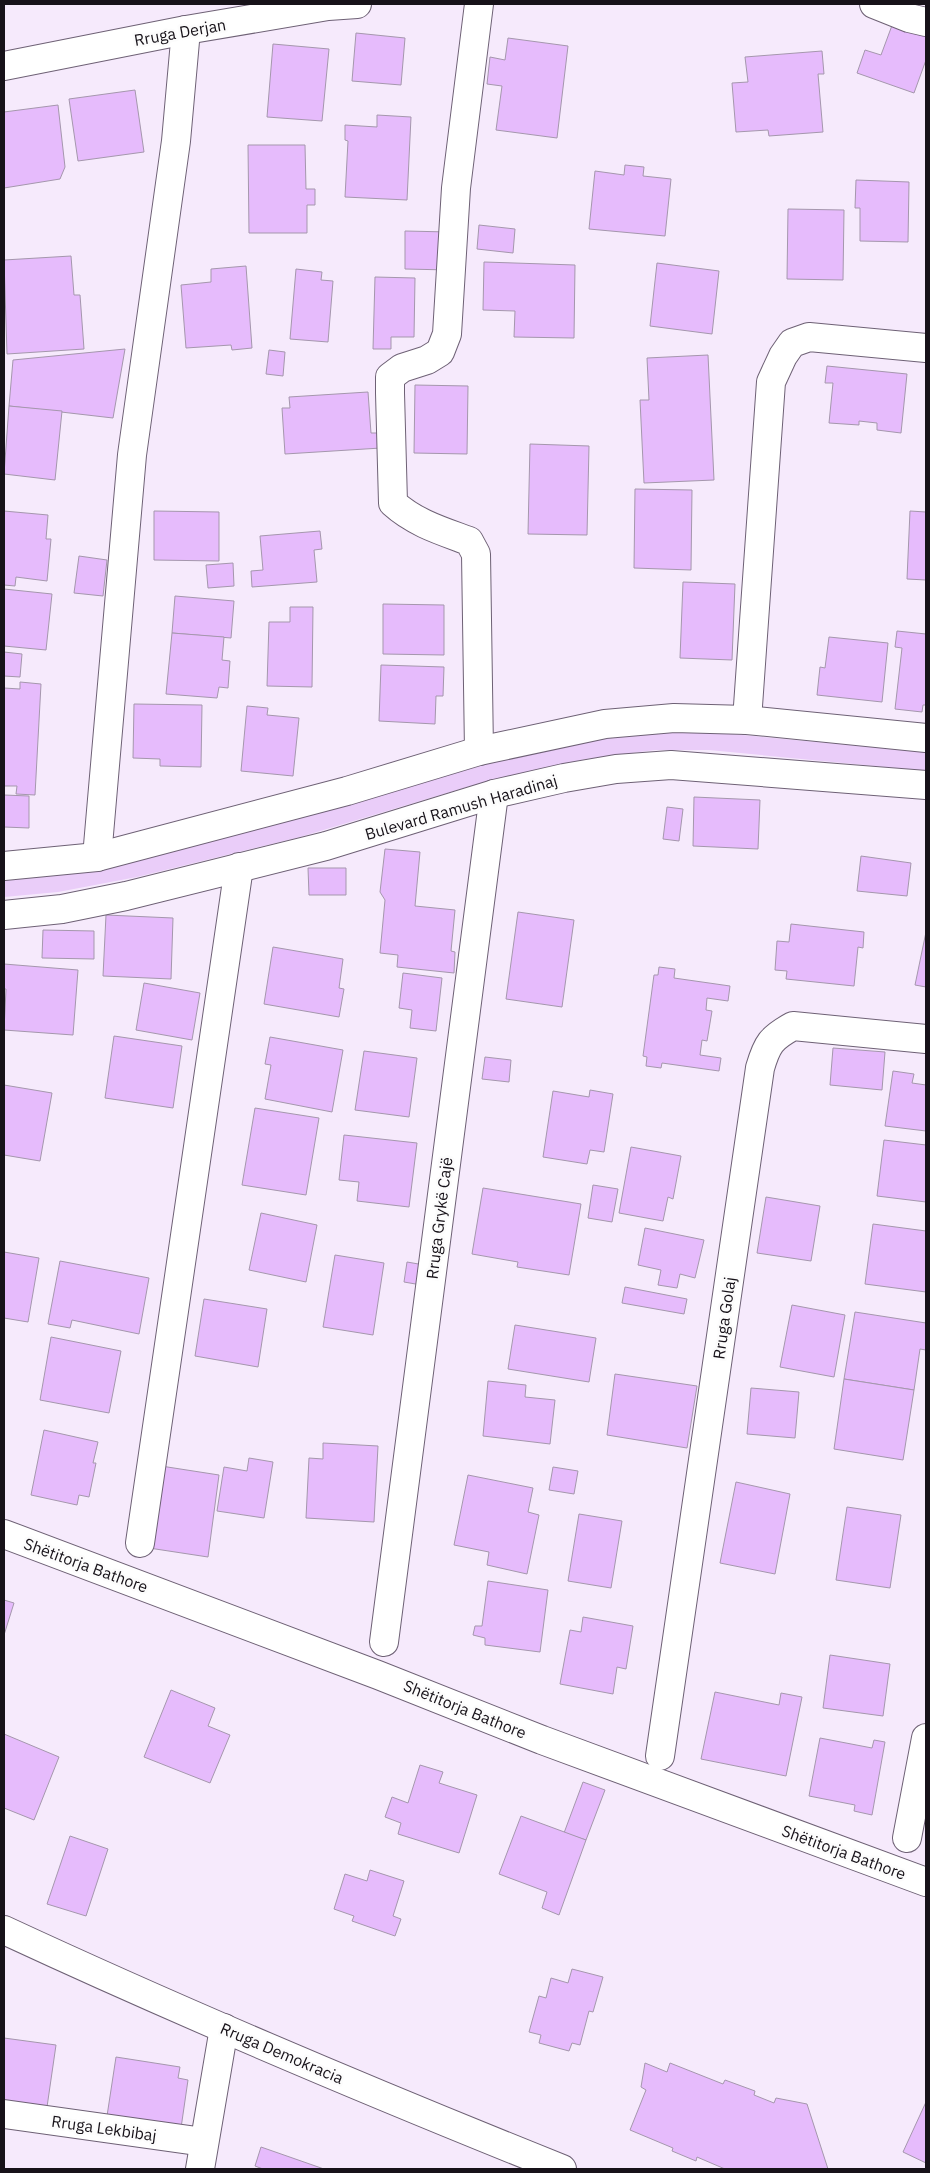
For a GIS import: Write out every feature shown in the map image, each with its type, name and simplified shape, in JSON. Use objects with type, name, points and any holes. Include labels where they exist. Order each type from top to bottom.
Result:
[{"type":"street","name":"Rruga Derjan","points":[[4,66],[186,30],[328,6],[358,4]]},
{"type":"street","points":[[479,4],[456,188],[447,334],[440,352],[427,360],[402,368],[390,377],[393,502],[405,514],[421,523],[469,541],[476,554],[479,751]]},
{"type":"street","points":[[874,4],[909,18],[926,22]]},
{"type":"street","points":[[97,857],[132,455],[176,141],[186,30]]},
{"type":"street","points":[[747,720],[771,382],[783,356],[792,343],[809,337],[926,348]]},
{"type":"street","points":[[4,866],[97,857],[347,791],[479,751],[605,724],[674,718],[747,720],[926,738]]},
{"type":"street","name":"Bulevard Ramush Haradinaj","points":[[4,915],[108,900],[326,846],[494,794],[564,778],[616,769],[670,765],[926,785]]},
{"type":"street","name":"Rruga Grykë Cajë","points":[[384,1642],[494,794]]},
{"type":"street","points":[[140,1543],[239,867]]},
{"type":"street","name":"Rruga Golaj","points":[[660,1756],[759,1078],[767,1046],[777,1035],[793,1026],[926,1039]]},
{"type":"street","name":"Shëtitorja Bathore","points":[[4,1534],[378,1675],[542,1740],[926,1882]]},
{"type":"street","points":[[906,1838],[926,1738]]},
{"type":"street","name":"Rruga Demokracia","points":[[4,1930],[224,2028],[444,2122],[562,2169]]},
{"type":"street","points":[[200,2169],[224,2028]]},
{"type":"street","name":"Rruga Lekbibaj","points":[[4,2114],[204,2142]]},
{"type":"shaded area","points":[[657,730],[709,732],[926,752],[926,771],[709,750],[655,750],[586,759],[467,787],[300,837],[137,877],[58,892],[4,897],[4,877],[293,819],[484,765],[581,740]]},
{"type":"building","points":[[894,20],[926,31],[926,60],[914,93],[857,73],[865,50],[881,55]]},
{"type":"building","points":[[356,33],[405,38],[401,85],[352,81]]},
{"type":"building","points":[[508,38],[568,46],[557,138],[496,130],[502,86],[487,84],[490,57],[505,60]]},
{"type":"building","points":[[273,44],[329,49],[322,121],[267,117]]},
{"type":"building","points":[[822,51],[824,74],[818,74],[823,132],[769,136],[768,130],[736,132],[732,83],[748,82],[745,57]]},
{"type":"building","points":[[135,90],[144,152],[78,161],[69,99]]},
{"type":"building","points":[[58,105],[65,167],[60,179],[4,188],[4,112]]},
{"type":"building","points":[[377,115],[411,117],[407,200],[345,197],[348,141],[345,140],[345,125],[377,127]]},
{"type":"building","points":[[248,145],[305,145],[306,189],[315,189],[315,205],[307,205],[307,233],[249,233]]},
{"type":"building","points":[[625,165],[644,167],[643,176],[671,179],[665,236],[589,229],[595,171],[624,175]]},
{"type":"building","points":[[856,180],[909,182],[908,242],[860,241],[860,208],[855,208]]},
{"type":"building","points":[[788,209],[844,210],[843,280],[787,279]]},
{"type":"building","points":[[479,225],[515,229],[513,253],[477,249]]},
{"type":"building","points":[[405,231],[449,232],[449,270],[405,269]]},
{"type":"building","points":[[71,256],[74,295],[80,295],[84,349],[7,354],[4,260]]},
{"type":"building","points":[[484,262],[575,265],[574,338],[514,337],[515,311],[483,310]]},
{"type":"building","points":[[657,263],[719,271],[712,334],[650,326]]},
{"type":"building","points":[[246,266],[252,348],[232,350],[231,345],[186,348],[181,285],[211,282],[211,269]]},
{"type":"building","points":[[296,269],[322,272],[321,280],[333,281],[328,342],[290,339]]},
{"type":"building","points":[[375,277],[415,278],[414,337],[391,337],[391,349],[373,349]]},
{"type":"building","points":[[125,349],[113,418],[9,406],[13,360]]},
{"type":"building","points":[[269,350],[285,352],[283,376],[266,374]]},
{"type":"building","points":[[708,355],[714,480],[644,483],[640,400],[649,400],[647,358]]},
{"type":"building","points":[[827,366],[907,374],[901,433],[877,430],[877,423],[859,421],[859,425],[829,423],[833,383],[825,383]]},
{"type":"building","points":[[415,385],[468,386],[467,454],[414,453]]},
{"type":"building","points":[[368,392],[371,433],[380,433],[381,448],[285,454],[282,408],[290,408],[289,397]]},
{"type":"building","points":[[9,406],[62,411],[55,480],[4,474]]},
{"type":"building","points":[[530,444],[589,446],[587,535],[528,534]]},
{"type":"building","points":[[635,489],[692,490],[691,570],[634,568]]},
{"type":"building","points":[[4,511],[48,515],[46,539],[51,539],[47,581],[16,577],[15,586],[4,585]]},
{"type":"building","points":[[154,511],[219,512],[219,561],[154,560]]},
{"type":"building","points":[[910,511],[926,512],[926,580],[907,579]]},
{"type":"building","points":[[320,531],[322,549],[314,550],[317,582],[252,587],[251,571],[263,570],[260,536]]},
{"type":"building","points":[[79,556],[107,560],[103,596],[74,593]]},
{"type":"building","points":[[233,563],[234,586],[208,588],[206,565]]},
{"type":"building","points":[[683,582],[735,584],[732,660],[680,658]]},
{"type":"building","points":[[4,589],[52,594],[46,650],[4,646]]},
{"type":"building","points":[[175,596],[234,601],[231,638],[172,633]]},
{"type":"building","points":[[383,604],[444,605],[444,655],[383,654]]},
{"type":"building","points":[[290,607],[313,607],[312,687],[267,686],[269,622],[290,622]]},
{"type":"building","points":[[897,631],[926,634],[926,705],[923,705],[922,712],[895,709],[902,648],[895,647]]},
{"type":"building","points":[[172,633],[224,637],[222,660],[230,661],[228,688],[219,687],[217,698],[166,694]]},
{"type":"building","points":[[829,637],[888,643],[882,702],[817,695],[820,667],[825,668]]},
{"type":"building","points":[[4,652],[22,654],[20,677],[4,676]]},
{"type":"building","points":[[381,665],[444,667],[443,696],[436,696],[435,724],[379,721]]},
{"type":"building","points":[[20,682],[41,684],[35,795],[16,794],[17,786],[4,786],[4,688],[20,689]]},
{"type":"building","points":[[134,704],[202,705],[201,767],[160,766],[160,759],[133,758]]},
{"type":"building","points":[[247,706],[268,708],[267,715],[299,718],[293,776],[241,771]]},
{"type":"building","points":[[4,795],[29,796],[29,828],[4,827]]},
{"type":"building","points":[[694,797],[760,800],[758,849],[693,846]]},
{"type":"building","points":[[667,807],[683,809],[679,841],[663,839]]},
{"type":"building","points":[[385,849],[420,852],[415,906],[455,910],[451,951],[455,952],[454,973],[397,967],[398,955],[380,953],[385,900],[380,892]]},
{"type":"building","points":[[861,856],[911,863],[907,896],[857,891]]},
{"type":"building","points":[[308,868],[346,868],[346,895],[309,895]]},
{"type":"building","points":[[518,912],[574,920],[562,1007],[506,999]]},
{"type":"building","points":[[106,915],[173,918],[171,979],[103,976]]},
{"type":"building","points":[[791,924],[864,932],[863,948],[858,947],[854,986],[786,979],[787,971],[775,970],[777,941],[789,942]]},
{"type":"building","points":[[43,930],[94,931],[94,959],[42,958]]},
{"type":"building","points":[[926,932],[926,987],[915,985]]},
{"type":"building","points":[[273,947],[343,959],[339,988],[344,989],[339,1017],[264,1004]]},
{"type":"building","points":[[4,964],[78,970],[73,1035],[4,1030],[6,989],[4,989]]},
{"type":"building","points":[[659,967],[675,969],[674,978],[730,986],[728,1001],[707,998],[706,1010],[712,1011],[707,1041],[702,1040],[700,1055],[721,1058],[719,1071],[662,1063],[661,1068],[646,1066],[647,1057],[643,1056],[654,975],[658,975]]},
{"type":"building","points":[[403,973],[442,978],[436,1031],[410,1028],[412,1010],[399,1008]]},
{"type":"building","points":[[144,983],[200,993],[192,1040],[136,1030]]},
{"type":"building","points":[[114,1036],[182,1046],[173,1108],[105,1098]]},
{"type":"building","points":[[270,1037],[343,1050],[332,1112],[265,1099],[271,1065],[265,1064]]},
{"type":"building","points":[[833,1048],[885,1052],[882,1090],[830,1085]]},
{"type":"building","points":[[364,1051],[417,1058],[409,1117],[355,1110]]},
{"type":"building","points":[[485,1057],[511,1060],[509,1082],[482,1079]]},
{"type":"building","points":[[893,1071],[914,1074],[912,1083],[926,1085],[926,1131],[885,1126]]},
{"type":"building","points":[[4,1085],[52,1093],[40,1161],[4,1155]]},
{"type":"building","points":[[590,1090],[613,1094],[604,1152],[590,1150],[587,1164],[543,1157],[553,1091],[589,1097]]},
{"type":"building","points":[[255,1108],[319,1118],[306,1195],[242,1185]]},
{"type":"building","points":[[344,1135],[417,1143],[409,1207],[357,1201],[359,1182],[339,1180]]},
{"type":"building","points":[[884,1140],[926,1145],[926,1202],[877,1196]]},
{"type":"building","points":[[631,1147],[681,1156],[673,1199],[668,1197],[663,1221],[619,1213]]},
{"type":"building","points":[[593,1185],[618,1189],[612,1222],[588,1218]]},
{"type":"building","points":[[483,1188],[581,1204],[569,1275],[517,1267],[518,1262],[472,1254]]},
{"type":"building","points":[[766,1197],[820,1206],[811,1261],[757,1253]]},
{"type":"building","points":[[261,1213],[317,1225],[306,1282],[249,1270]]},
{"type":"building","points":[[873,1224],[926,1231],[926,1292],[865,1284]]},
{"type":"building","points":[[645,1228],[704,1240],[695,1278],[680,1274],[677,1288],[658,1285],[661,1270],[638,1265]]},
{"type":"building","points":[[4,1252],[39,1258],[28,1322],[4,1318]]},
{"type":"building","points":[[335,1255],[384,1263],[373,1335],[323,1327]]},
{"type":"building","points":[[60,1261],[149,1278],[139,1334],[72,1320],[70,1328],[48,1324]]},
{"type":"building","points":[[407,1262],[430,1266],[427,1286],[404,1282]]},
{"type":"building","points":[[625,1287],[687,1299],[684,1314],[622,1303]]},
{"type":"building","points":[[204,1299],[267,1309],[258,1367],[195,1356]]},
{"type":"building","points":[[792,1305],[845,1315],[834,1377],[780,1367]]},
{"type":"building","points":[[855,1312],[926,1323],[926,1350],[920,1349],[914,1390],[844,1379]]},
{"type":"building","points":[[515,1325],[596,1338],[589,1382],[508,1369]]},
{"type":"building","points":[[51,1337],[121,1351],[109,1413],[40,1400]]},
{"type":"building","points":[[615,1374],[697,1386],[687,1448],[607,1435]]},
{"type":"building","points":[[844,1379],[914,1390],[903,1460],[834,1449]]},
{"type":"building","points":[[488,1381],[526,1385],[525,1397],[555,1400],[550,1444],[483,1436]]},
{"type":"building","points":[[751,1388],[799,1392],[795,1438],[747,1434]]},
{"type":"building","points":[[44,1430],[98,1442],[93,1463],[96,1463],[89,1497],[79,1495],[77,1505],[31,1495]]},
{"type":"building","points":[[323,1443],[378,1446],[374,1522],[306,1518],[309,1458],[323,1459]]},
{"type":"building","points":[[249,1458],[273,1462],[264,1518],[217,1511],[224,1467],[247,1471]]},
{"type":"building","points":[[161,1466],[219,1475],[208,1557],[149,1548]]},
{"type":"building","points":[[553,1467],[578,1471],[574,1494],[549,1490]]},
{"type":"building","points":[[468,1475],[533,1488],[528,1512],[539,1515],[527,1574],[487,1565],[489,1552],[454,1545]]},
{"type":"building","points":[[736,1482],[790,1494],[775,1574],[720,1563]]},
{"type":"building","points":[[847,1507],[901,1515],[890,1588],[836,1580]]},
{"type":"building","points":[[579,1514],[622,1521],[611,1588],[568,1581]]},
{"type":"building","points":[[488,1581],[548,1590],[540,1652],[485,1645],[485,1638],[473,1635],[475,1626],[482,1626]]},
{"type":"building","points":[[4,1600],[14,1603],[4,1635]]},
{"type":"building","points":[[583,1617],[633,1626],[626,1669],[617,1667],[613,1694],[560,1684],[570,1630],[581,1632]]},
{"type":"building","points":[[830,1655],[890,1664],[883,1716],[823,1708]]},
{"type":"building","points":[[171,1690],[215,1708],[208,1726],[230,1735],[210,1783],[144,1757]]},
{"type":"building","points":[[715,1692],[779,1705],[781,1693],[802,1697],[786,1776],[701,1759]]},
{"type":"building","points":[[4,1734],[59,1757],[34,1820],[4,1808]]},
{"type":"building","points":[[820,1738],[872,1748],[874,1740],[885,1742],[872,1815],[854,1811],[855,1805],[809,1796]]},
{"type":"building","points":[[420,1765],[443,1772],[439,1783],[477,1795],[459,1853],[398,1834],[401,1823],[385,1817],[392,1797],[408,1803]]},
{"type":"building","points":[[583,1782],[605,1790],[586,1840],[564,1833]]},
{"type":"building","points":[[521,1816],[586,1840],[559,1915],[542,1908],[547,1892],[499,1874]]},
{"type":"building","points":[[70,1836],[108,1849],[86,1916],[47,1904]]},
{"type":"building","points":[[370,1870],[404,1881],[393,1916],[401,1919],[395,1936],[352,1921],[354,1916],[334,1909],[345,1874],[367,1881]]},
{"type":"building","points":[[572,1969],[603,1977],[593,2012],[589,2011],[580,2045],[572,2043],[569,2051],[539,2043],[541,2035],[529,2032],[539,1996],[546,1998],[551,1978],[568,1983]]},
{"type":"building","points":[[4,2038],[56,2045],[47,2107],[4,2101]]},
{"type":"building","points":[[116,2057],[180,2067],[178,2078],[188,2080],[181,2128],[107,2116]]},
{"type":"building","points":[[645,2063],[667,2072],[670,2063],[723,2084],[725,2080],[755,2091],[754,2095],[774,2103],[776,2098],[807,2104],[828,2169],[725,2169],[697,2157],[696,2161],[672,2151],[673,2148],[630,2130],[646,2090],[641,2087]]},
{"type":"building","points":[[926,2102],[926,2163],[903,2152]]},
{"type":"building","points":[[261,2147],[324,2169],[263,2169],[255,2166]]}]
